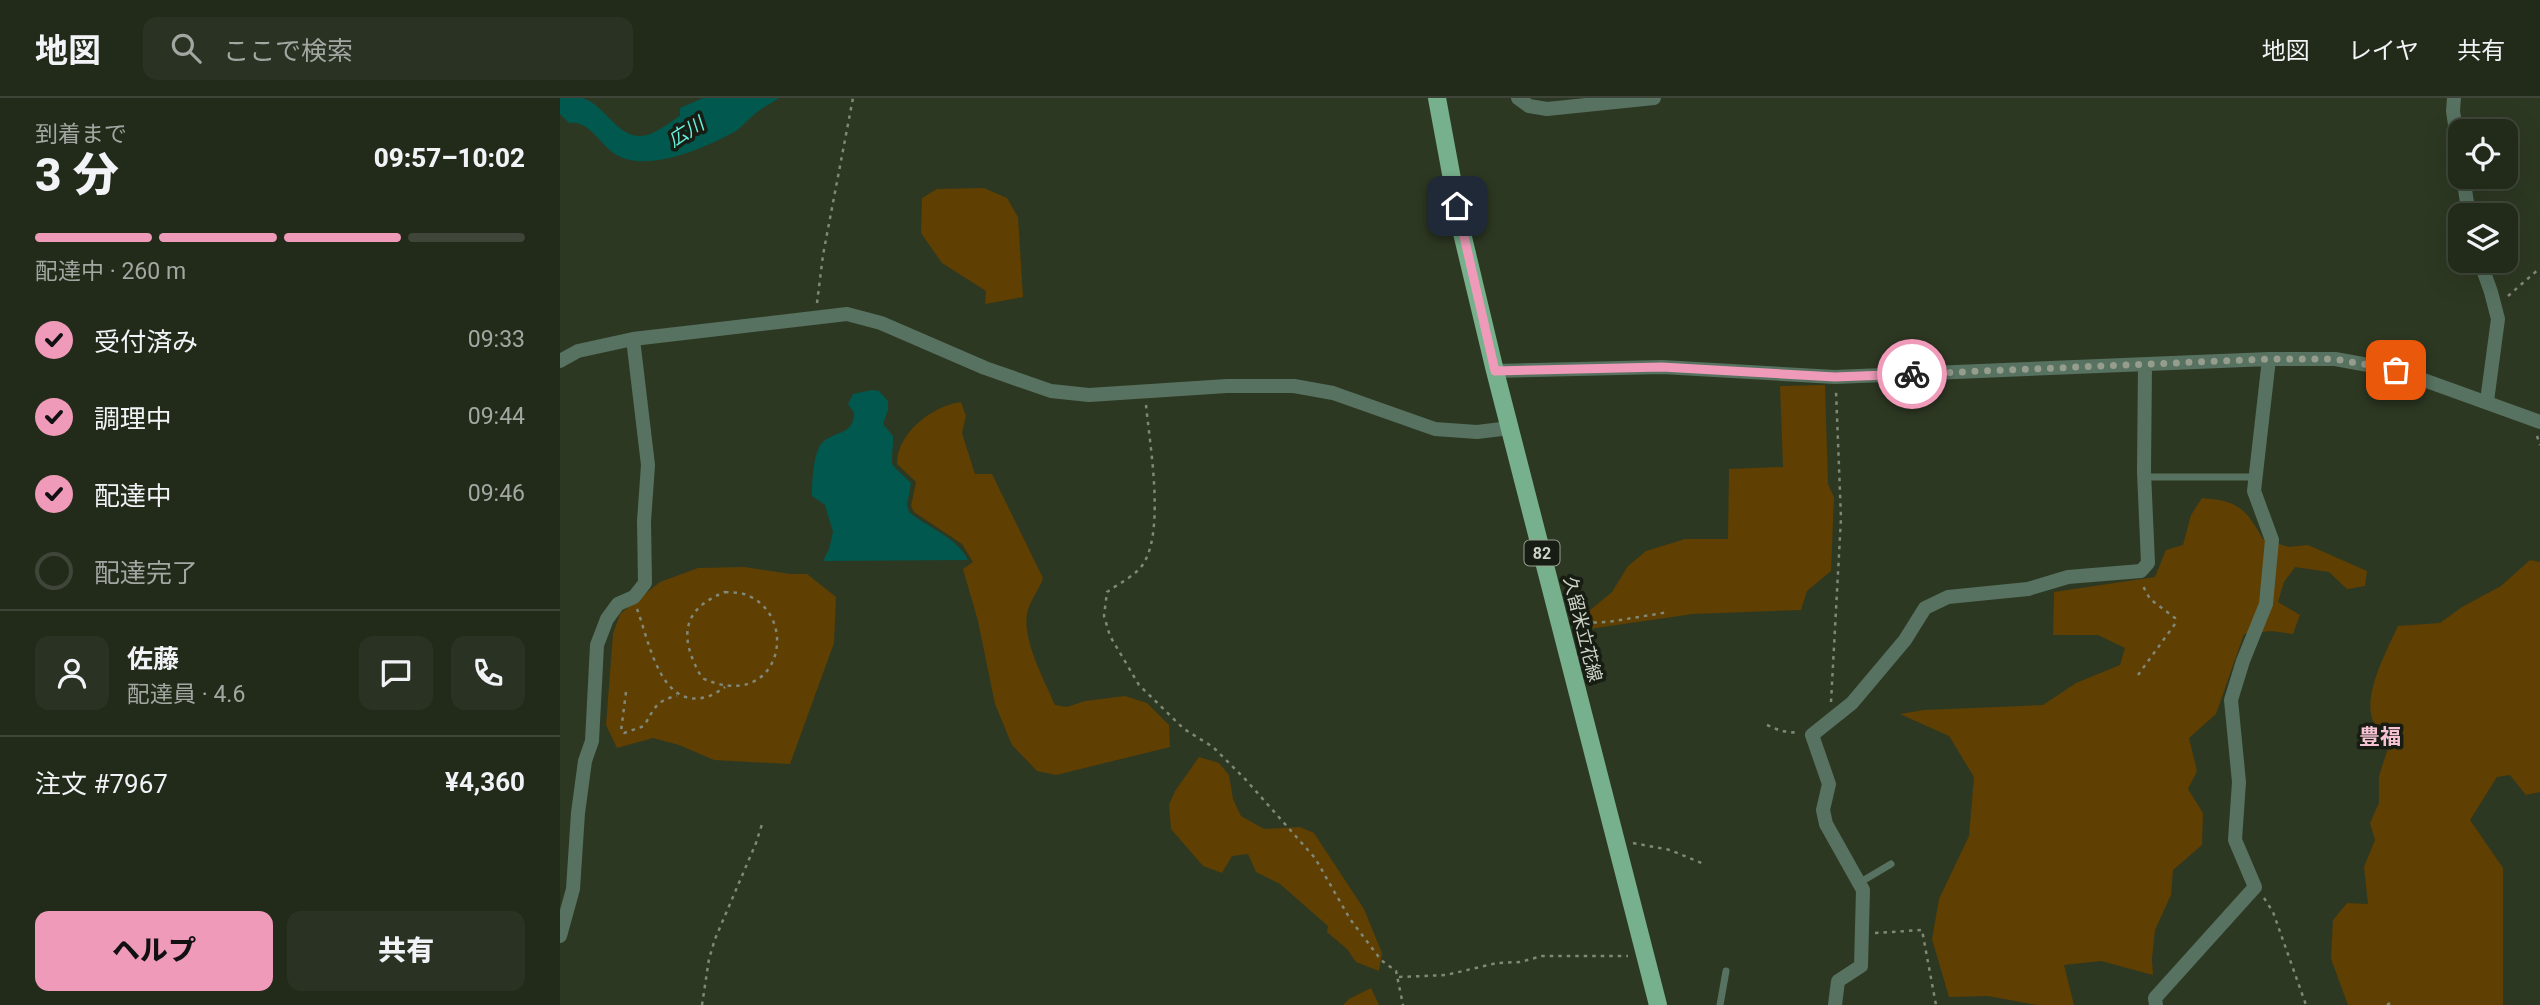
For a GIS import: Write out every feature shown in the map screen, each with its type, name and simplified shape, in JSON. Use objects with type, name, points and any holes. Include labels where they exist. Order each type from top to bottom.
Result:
[{"type":"main road","name":"久留米立花線","points":[[1437,98],[1462,233],[1495,371],[1658,1005]]},
{"type":"street","points":[[1518,98],[1529,106],[1547,108],[1654,98]]},
{"type":"street","points":[[2454,98],[2454,119]]},
{"type":"street","points":[[2484,273],[2498,319],[2487,401]]},
{"type":"street","points":[[560,361],[578,351],[633,339],[847,314],[881,324],[985,368],[1051,391],[1089,395],[1227,386],[1294,386],[1333,393],[1435,429],[1477,432],[1510,428]]},
{"type":"street","points":[[560,936],[573,889],[585,761],[592,741],[597,645],[607,618],[618,604],[634,597],[645,583],[644,521],[648,465],[633,339]]},
{"type":"street","points":[[1495,371],[1662,367],[1835,377],[2269,359],[2335,359],[2396,370],[2540,422]]},
{"type":"street","points":[[2156,1005],[2155,998],[2255,887],[2235,840],[2239,782],[2231,700],[2266,604],[2272,540],[2254,491],[2269,359]]},
{"type":"street","points":[[1835,1005],[1838,981],[1861,966],[1863,890],[1826,824],[1822,810],[1829,784],[1812,735],[1852,703],[1905,640],[1925,608],[1948,597],[2028,589],[2068,577],[2141,571],[2148,563],[2144,477],[2145,365]]},
{"type":"lane","points":[[2144,477],[2255,477]]},
{"type":"lane","points":[[1859,883],[1891,863]]},
{"type":"lane","points":[[1720,1005],[1726,971]]},
{"type":"path","points":[[815,317],[823,255],[853,98]]},
{"type":"path","points":[[2495,307],[2540,268]]},
{"type":"path","points":[[1830,720],[1835,663],[1840,519],[1835,377]]},
{"type":"path","points":[[1145,393],[1155,496],[1152,533],[1145,561],[1135,572],[1107,592],[1104,616],[1110,636],[1139,685],[1184,729],[1213,747],[1315,858],[1350,919],[1381,960],[1396,971],[1403,1005]]},
{"type":"path","points":[[2138,572],[2142,586],[2150,598],[2175,618],[2175,624],[2138,675]]},
{"type":"path","points":[[626,692],[621,722],[621,731],[624,733],[644,726],[659,702],[665,698],[706,697],[726,687],[748,685],[760,679],[768,671],[776,654],[775,622],[766,609],[752,597],[740,593],[724,592],[710,598],[699,606],[690,619],[686,632],[688,651],[702,678],[726,687]]},
{"type":"path","points":[[635,603],[659,671],[677,696]]},
{"type":"path","points":[[1581,660],[1586,659],[1583,623],[1608,622],[1669,612]]},
{"type":"path","points":[[1768,725],[1781,731],[1812,735]]},
{"type":"path","points":[[702,1005],[715,939],[763,821]]},
{"type":"path","points":[[1627,841],[1671,850],[1704,864]]},
{"type":"path","points":[[2255,887],[2273,912],[2306,1005]]},
{"type":"path","points":[[1862,934],[1922,930],[1936,1005]]},
{"type":"path","points":[[1397,977],[1446,975],[1542,956],[1645,956]]},
{"type":"shaded area","points":[[984,188],[1007,198],[1018,217],[1023,297],[985,304],[986,291],[942,263],[921,233],[922,198],[937,189]]},
{"type":"shaded area","points":[[1825,385],[1828,484],[1834,497],[1831,571],[1807,591],[1801,610],[1693,614],[1589,629],[1583,616],[1612,592],[1628,566],[1646,551],[1685,539],[1728,539],[1729,469],[1783,467],[1780,386]]},
{"type":"shaded area","points":[[961,402],[966,416],[962,433],[975,474],[992,474],[1043,578],[1029,607],[1027,630],[1034,657],[1055,705],[1067,707],[1085,701],[1125,696],[1147,703],[1169,725],[1170,747],[1056,775],[1037,771],[1012,745],[995,704],[978,621],[963,569],[973,562],[962,544],[914,512],[911,506],[916,482],[897,464],[903,442],[918,423],[939,409]]},
{"type":"shaded area","points":[[2202,498],[2225,501],[2240,508],[2263,539],[2289,547],[2308,545],[2367,571],[2365,586],[2347,589],[2329,572],[2295,567],[2284,582],[2278,602],[2300,615],[2293,634],[2271,631],[2244,634],[2216,714],[2189,738],[2197,771],[2188,789],[2203,813],[2202,845],[2173,870],[2171,895],[2155,930],[2153,975],[2101,961],[2064,965],[2074,1005],[2037,1005],[1988,996],[1949,997],[1932,939],[1939,899],[1969,836],[1974,777],[1949,736],[1900,714],[1924,710],[2043,705],[2076,683],[2120,665],[2125,648],[2098,635],[2053,635],[2054,592],[2155,577],[2166,550],[2183,545],[2191,515]]},
{"type":"shaded area","points":[[2530,560],[2540,562],[2540,792],[2526,795],[2510,775],[2497,777],[2470,820],[2503,868],[2503,1005],[2348,1005],[2331,959],[2333,920],[2347,903],[2368,904],[2364,867],[2375,840],[2370,823],[2379,803],[2379,776],[2388,748],[2373,722],[2370,708],[2374,684],[2383,659],[2398,626],[2440,623],[2462,607],[2501,586]]},
{"type":"shaded area","points":[[744,567],[807,574],[836,597],[834,643],[790,764],[714,760],[679,745],[653,738],[617,748],[606,725],[613,634],[620,614],[660,582],[698,568]]},
{"type":"shaded area","points":[[1199,757],[1219,763],[1229,775],[1233,799],[1241,816],[1264,829],[1300,827],[1314,833],[1364,909],[1382,953],[1379,971],[1356,962],[1347,949],[1327,932],[1328,926],[1280,884],[1256,872],[1248,854],[1232,856],[1222,873],[1203,866],[1171,829],[1169,805],[1175,791]]},
{"type":"shaded area","points":[[1371,988],[1379,1005],[1343,1005],[1349,999]]},
{"type":"water","name":"広川","points":[[560,98],[582,98],[590,101],[624,131],[641,136],[661,128],[680,116],[680,108],[703,98],[779,98],[736,131],[708,145],[674,157],[640,161],[625,159],[612,152],[588,128],[569,123],[560,114]]},
{"type":"water","points":[[879,391],[888,401],[883,424],[893,436],[892,463],[911,483],[907,505],[909,512],[950,539],[968,560],[823,561],[833,532],[825,505],[812,496],[817,451],[824,441],[851,425],[854,413],[848,404],[853,394]]},
{"type":"way so far","points":[[1912,374],[2269,359],[2335,359],[2396,370]]},
{"type":"district","name":"豊福","points":[[2380,737]]},
{"type":"route","points":[[1457,206],[1495,371],[1662,367],[1835,377],[1912,374]]}]
